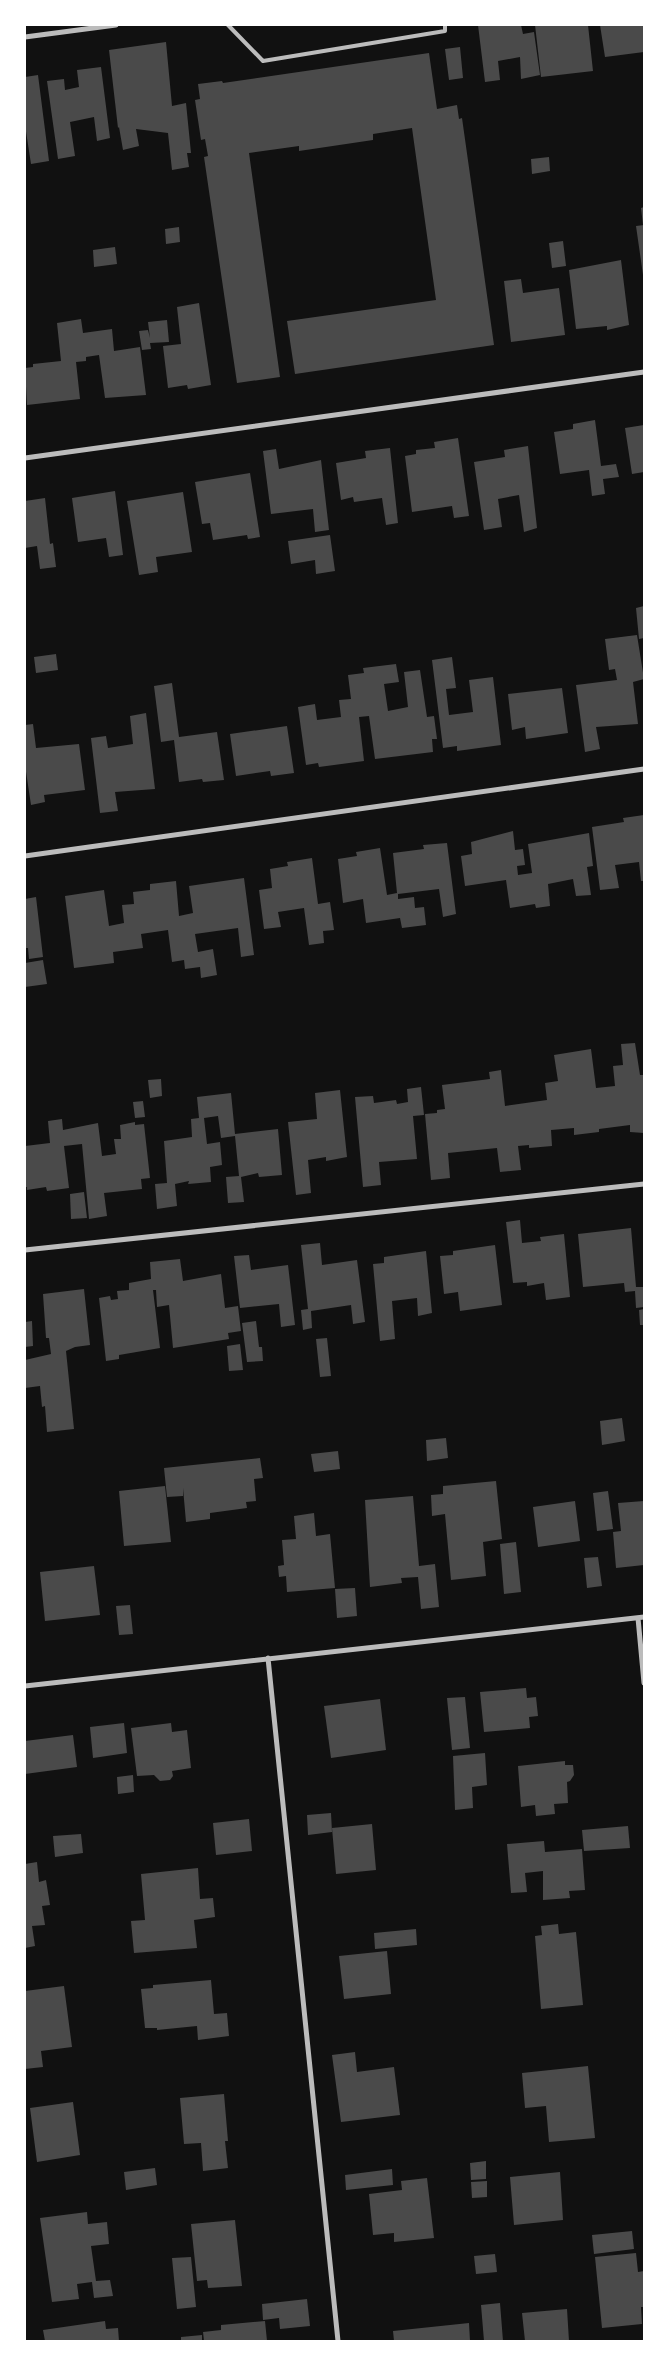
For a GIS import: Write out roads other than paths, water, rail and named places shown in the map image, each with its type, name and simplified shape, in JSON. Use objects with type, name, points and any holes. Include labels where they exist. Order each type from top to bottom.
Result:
[{"type":"street","points":[[25,37],[116,25]]},
{"type":"street","points":[[25,458],[644,372]]},
{"type":"street","points":[[25,856],[644,770]]},
{"type":"street","points":[[25,1250],[644,1184]]},
{"type":"street","points":[[25,1686],[641,1617],[644,1683]]},
{"type":"street","points":[[268,1658],[338,2341]]},
{"type":"lane","points":[[228,25],[263,61],[445,32],[444,25]]}]
